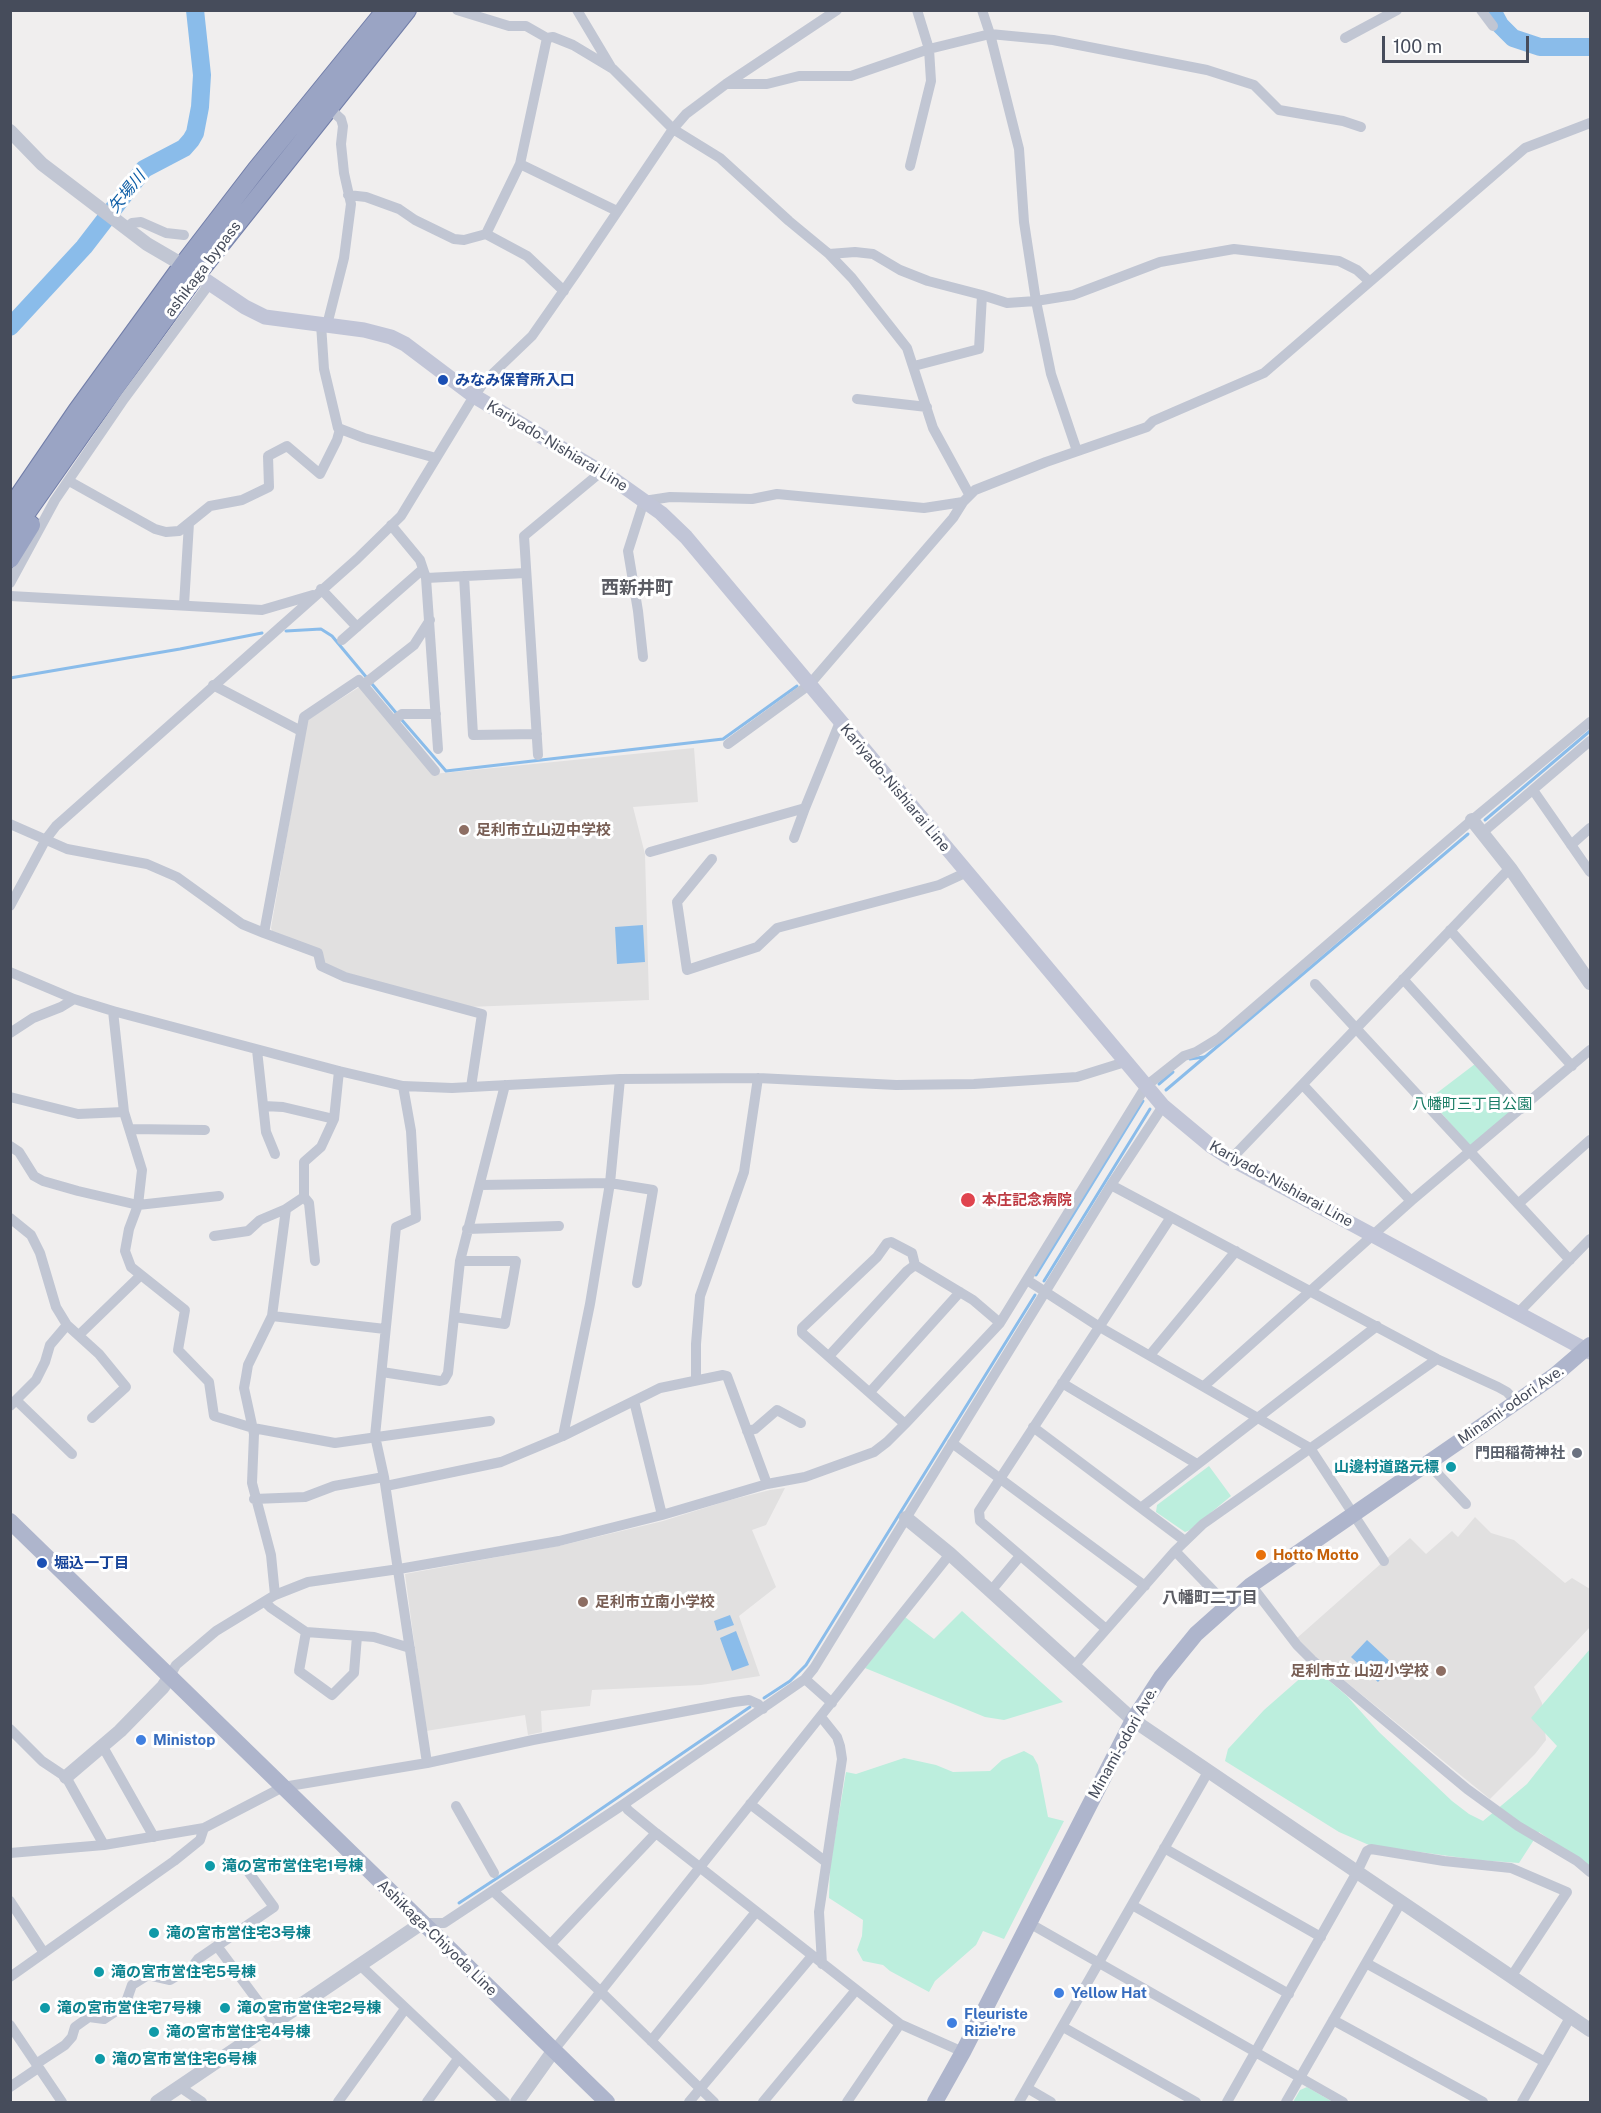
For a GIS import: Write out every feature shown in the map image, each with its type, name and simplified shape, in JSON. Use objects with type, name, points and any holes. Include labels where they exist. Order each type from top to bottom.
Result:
[{"type":"highway","name":"ashikaga bypass","points":[[16,511],[85,429],[197,274],[256,170],[386,10]]},
{"type":"highway","name":"ashikaga bypass","points":[[10,536],[16,511],[78,411],[197,274],[407,10]]},
{"type":"highway","points":[[10,494],[78,411]]},
{"type":"highway","points":[[10,559],[85,429]]},
{"type":"main road","name":"Kariyado-Nishiarai Line","points":[[197,274],[265,317],[364,330],[391,337],[405,344],[474,396],[602,471],[661,513],[686,537],[1163,1106],[1210,1146],[1231,1159],[1518,1313],[1589,1348]]},
{"type":"main road","name":"Minami-odori Ave.","points":[[935,2103],[1142,1703],[1196,1634],[1251,1585],[1431,1462],[1555,1375],[1589,1348]]},
{"type":"main road","name":"Ashikaga-Chiyoda Line","points":[[10,1521],[607,2103]]},
{"type":"street","points":[[457,10],[509,26],[526,26],[547,38],[553,37],[573,45],[613,69]]},
{"type":"street","points":[[577,10],[613,69],[673,129],[720,158],[829,254],[852,278],[907,348],[933,428],[966,498]]},
{"type":"street","points":[[10,906],[46,839],[56,826],[401,516],[474,396],[485,381],[531,336],[673,129],[686,114],[726,84],[837,10]]},
{"type":"street","points":[[910,166],[931,81],[929,49],[917,10]]},
{"type":"street","points":[[982,10],[1019,149],[1024,222],[1036,301],[1051,374],[1077,451]]},
{"type":"street","points":[[1345,38],[1397,10]]},
{"type":"street","points":[[1481,10],[1493,26]]},
{"type":"street","points":[[726,84],[767,84],[799,76],[851,76],[929,49],[990,34],[1053,40],[1207,70],[1254,85],[1279,110],[1342,121],[1361,127]]},
{"type":"street","points":[[486,234],[520,164],[547,38]]},
{"type":"street","points":[[329,108],[341,119],[343,126],[341,144],[351,204],[344,258],[324,324],[324,369],[338,428],[364,438],[436,458]]},
{"type":"street","points":[[728,744],[809,685],[975,490],[1147,427],[1153,421],[1264,373],[1526,148],[1590,123]]},
{"type":"street","points":[[10,131],[42,164],[103,211],[147,244],[197,274],[124,399],[55,500],[10,583]]},
{"type":"street","points":[[520,164],[618,211]]},
{"type":"street","points":[[348,195],[366,197],[399,209],[454,240],[464,240],[486,234],[527,256],[564,291]]},
{"type":"street","points":[[122,225],[141,222],[166,233],[184,235]]},
{"type":"street","points":[[829,254],[855,252],[873,254],[900,270],[928,281],[1007,303],[1073,295],[1160,262],[1206,252],[1234,249],[1339,261],[1357,270],[1369,281]]},
{"type":"street","points":[[914,366],[979,349],[982,295]]},
{"type":"street","points":[[857,399],[927,407]]},
{"type":"street","points":[[69,481],[155,529],[166,532],[178,531],[210,506],[242,500],[269,487],[268,456],[287,446],[320,474],[340,429]]},
{"type":"street","points":[[538,755],[524,537],[602,471]]},
{"type":"street","points":[[643,657],[628,551],[644,501],[670,497],[752,500],[777,494],[924,508],[966,498]]},
{"type":"street","points":[[184,605],[189,523]]},
{"type":"street","points":[[391,525],[420,560],[425,573],[438,749]]},
{"type":"street","points":[[342,640],[425,573],[464,576],[526,573]]},
{"type":"street","points":[[464,576],[473,735],[537,734]]},
{"type":"street","points":[[10,596],[262,610],[319,592]]},
{"type":"street","points":[[319,592],[357,627]]},
{"type":"street","points":[[363,685],[414,645],[430,620]]},
{"type":"street","points":[[264,933],[304,717],[359,680],[435,771]]},
{"type":"street","points":[[213,684],[302,731]]},
{"type":"street","points":[[393,721],[402,714],[436,714]]},
{"type":"street","points":[[794,838],[840,722]]},
{"type":"street","points":[[66,1777],[103,1747],[164,1687],[176,1665],[216,1631],[270,1598],[308,1582],[399,1569],[559,1541],[662,1515],[767,1484],[805,1477],[863,1457],[887,1442],[999,1323],[1146,1086],[1184,1056],[1196,1052],[1219,1038],[1472,820],[1590,722]]},
{"type":"street","points":[[1482,833],[1590,741]]},
{"type":"street","points":[[1533,790],[1590,872]]},
{"type":"street","points":[[650,852],[805,808]]},
{"type":"street","points":[[1472,820],[1510,868],[1590,981]]},
{"type":"street","points":[[10,824],[67,849],[147,864],[177,877],[242,924],[318,953],[321,966],[345,977],[482,1014],[471,1087]]},
{"type":"street","points":[[1571,845],[1590,828]]},
{"type":"street","points":[[712,860],[677,902],[687,970],[757,947],[777,928],[939,885],[966,873]]},
{"type":"street","points":[[1231,1159],[1510,868]]},
{"type":"street","points":[[1450,930],[1572,1066]]},
{"type":"street","points":[[10,972],[74,999],[113,1011],[403,1086],[471,1087],[620,1079],[758,1078],[896,1085],[974,1084],[1077,1077],[1125,1062]]},
{"type":"street","points":[[1403,979],[1521,1109]]},
{"type":"street","points":[[1315,984],[1570,1260]]},
{"type":"street","points":[[10,1033],[33,1018],[74,999]]},
{"type":"street","points":[[113,1011],[124,1112],[142,1170],[138,1205],[129,1229],[125,1251],[131,1266],[185,1310],[178,1350],[209,1382],[214,1416],[253,1428],[335,1443],[490,1421]]},
{"type":"street","points":[[257,1050],[266,1132],[275,1154]]},
{"type":"street","points":[[1204,1386],[1411,1201],[1590,1050]]},
{"type":"street","points":[[315,1261],[309,1203],[304,1197],[303,1161],[321,1147],[334,1119],[339,1071]]},
{"type":"street","points":[[696,1380],[700,1296],[744,1172],[758,1078]]},
{"type":"street","points":[[563,1436],[590,1304],[610,1183],[620,1079]]},
{"type":"street","points":[[382,1372],[432,1381],[444,1380],[448,1373],[460,1261],[505,1085]]},
{"type":"street","points":[[1303,1085],[1411,1201]]},
{"type":"street","points":[[403,1086],[411,1131],[416,1218],[396,1227],[375,1436],[385,1481],[399,1569],[427,1763]]},
{"type":"street","points":[[10,1097],[78,1114],[124,1112]]},
{"type":"street","points":[[264,1106],[283,1107],[334,1119]]},
{"type":"street","points":[[157,2103],[422,1923],[444,1923],[493,1891],[805,1679],[814,1668],[1111,1185],[1163,1106]]},
{"type":"street","points":[[130,1129],[205,1130]]},
{"type":"street","points":[[1518,1204],[1590,1140]]},
{"type":"street","points":[[10,1146],[19,1152],[34,1176],[43,1181],[138,1205],[219,1196]]},
{"type":"street","points":[[480,1185],[610,1183],[653,1190],[637,1284]]},
{"type":"street","points":[[1111,1185],[1437,1359],[1498,1387],[1516,1402]]},
{"type":"street","points":[[214,1236],[248,1231],[261,1220],[286,1209],[304,1197]]},
{"type":"street","points":[[286,1209],[272,1316],[248,1365],[244,1388],[254,1434],[252,1483],[254,1499],[271,1555],[271,1608],[306,1632],[374,1637],[410,1648]]},
{"type":"street","points":[[1106,1629],[978,1517],[979,1511],[1000,1478],[1171,1217]]},
{"type":"street","points":[[10,1218],[31,1235],[40,1253],[56,1307],[68,1325],[99,1354],[126,1387],[92,1419]]},
{"type":"street","points":[[467,1229],[559,1226]]},
{"type":"street","points":[[1518,1313],[1590,1239]]},
{"type":"street","points":[[905,1424],[802,1333],[801,1328],[877,1257],[887,1243],[891,1242],[912,1253],[915,1265],[973,1299],[999,1323]]},
{"type":"street","points":[[1150,1355],[1236,1251]]},
{"type":"street","points":[[454,1317],[504,1324],[516,1261],[460,1261]]},
{"type":"street","points":[[829,1356],[915,1265]]},
{"type":"street","points":[[78,1335],[141,1275]]},
{"type":"street","points":[[1027,1280],[1098,1326],[1310,1448],[1384,1562]]},
{"type":"street","points":[[870,1392],[960,1292]]},
{"type":"street","points":[[272,1316],[385,1329]]},
{"type":"street","points":[[68,1325],[50,1345],[36,1380],[14,1403],[72,1454]]},
{"type":"street","points":[[1142,1507],[1377,1326]]},
{"type":"street","points":[[1074,1666],[1175,1551],[1203,1524],[1437,1359]]},
{"type":"street","points":[[254,1499],[305,1497],[334,1486],[385,1481],[501,1462],[563,1436],[660,1388],[727,1376],[767,1484]]},
{"type":"street","points":[[1062,1383],[1197,1464]]},
{"type":"street","points":[[634,1401],[662,1515]]},
{"type":"street","points":[[747,1431],[755,1429],[777,1410],[801,1423]]},
{"type":"street","points":[[1033,1427],[1185,1541]]},
{"type":"street","points":[[952,1443],[1144,1586]]},
{"type":"street","points":[[1431,1462],[1437,1473],[1466,1504]]},
{"type":"street","points":[[906,1518],[950,1554],[1133,1720],[1590,2030]]},
{"type":"street","points":[[1175,1551],[1227,1605]]},
{"type":"street","points":[[516,2103],[554,2050],[950,1554]]},
{"type":"street","points":[[990,1592],[1020,1556]]},
{"type":"street","points":[[1251,1585],[1297,1645],[1312,1660],[1467,1789],[1518,1826],[1577,1861],[1590,1872]]},
{"type":"street","points":[[306,1632],[299,1671],[332,1695],[354,1673],[357,1636]]},
{"type":"street","points":[[805,1679],[832,1703]]},
{"type":"street","points":[[10,1853],[104,1845],[204,1828],[283,1787],[427,1763],[533,1740],[734,1702],[749,1700],[763,1709]]},
{"type":"street","points":[[821,1717],[837,1737],[842,1759],[819,1911],[822,1964]]},
{"type":"street","points":[[10,1729],[42,1761],[66,1777],[104,1845]]},
{"type":"street","points":[[103,1747],[154,1837]]},
{"type":"street","points":[[1019,2103],[1208,1772]]},
{"type":"street","points":[[624,1804],[656,1833],[900,2024],[963,2052]]},
{"type":"street","points":[[750,1804],[826,1862]]},
{"type":"street","points":[[456,1806],[494,1873]]},
{"type":"street","points":[[10,1977],[200,1840],[204,1828]]},
{"type":"street","points":[[551,1944],[656,1833]]},
{"type":"street","points":[[1164,1848],[1321,1937]]},
{"type":"street","points":[[1227,2103],[1367,1851],[1371,1849],[1444,1861],[1512,1868],[1567,1892],[1511,1977]]},
{"type":"street","points":[[10,2087],[65,2045],[72,2037],[75,2026],[89,2017],[104,2019],[122,2007],[132,1984],[148,1975],[170,1980],[192,1967],[198,1959],[274,1907],[247,1870]]},
{"type":"street","points":[[493,1891],[551,1944],[714,2103]]},
{"type":"street","points":[[10,1901],[45,1953]]},
{"type":"street","points":[[1286,2103],[1401,1902]]},
{"type":"street","points":[[1132,1905],[1289,1994]]},
{"type":"street","points":[[651,2041],[756,1912]]},
{"type":"street","points":[[1029,1923],[1343,2103]]},
{"type":"street","points":[[217,1946],[275,2024]]},
{"type":"street","points":[[689,2103],[812,1956]]},
{"type":"street","points":[[1366,1963],[1545,2062]]},
{"type":"street","points":[[361,1966],[505,2103]]},
{"type":"street","points":[[763,2103],[856,1989]]},
{"type":"street","points":[[338,2103],[405,2009]]},
{"type":"street","points":[[1522,2103],[1571,2016]]},
{"type":"street","points":[[1333,2020],[1483,2103]]},
{"type":"street","points":[[847,2103],[900,2024]]},
{"type":"street","points":[[10,2025],[62,2103]]},
{"type":"street","points":[[1063,2027],[1196,2103]]},
{"type":"street","points":[[427,2103],[458,2060]]},
{"type":"street","points":[[180,2087],[202,2103]]},
{"type":"street","points":[[1027,2088],[1051,2103]]},
{"type":"shaded area","name":"足利市立山辺中学校","points":[[361,686],[433,774],[694,748],[698,802],[633,807],[645,854],[649,1000],[468,1007],[340,971],[324,964],[321,950],[272,931],[307,720]]},
{"type":"shaded area","name":"足利市立南小学校","points":[[785,1488],[766,1525],[752,1530],[776,1587],[739,1616],[760,1676],[701,1685],[592,1690],[590,1706],[541,1711],[542,1732],[528,1735],[525,1715],[426,1731],[405,1574],[563,1545],[663,1521],[730,1500]]},
{"type":"shaded area","name":"足利市立 山辺小学校","points":[[1475,1517],[1491,1533],[1514,1540],[1565,1583],[1572,1578],[1590,1589],[1590,1627],[1534,1687],[1542,1703],[1546,1740],[1490,1799],[1313,1655],[1297,1638],[1410,1538],[1426,1554],[1452,1531],[1458,1537]]},
{"type":"green space","name":"八幡町三丁目公園","points":[[1475,1064],[1515,1109],[1471,1147],[1429,1099]]},
{"type":"green space","points":[[1209,1466],[1231,1496],[1185,1532],[1156,1512],[1157,1505]]},
{"type":"green space","points":[[962,1611],[1063,1702],[1004,1720],[985,1717],[865,1668],[905,1617],[934,1639]]},
{"type":"green space","points":[[1590,1649],[1590,1868],[1539,1832],[1519,1863],[1478,1860],[1369,1845],[1339,1832],[1225,1761],[1228,1749],[1264,1710],[1313,1667],[1347,1696],[1379,1732],[1452,1801],[1483,1821],[1527,1784],[1557,1746],[1531,1718]]},
{"type":"green space","points":[[1024,1751],[1033,1756],[1038,1765],[1048,1817],[1064,1821],[1004,1939],[983,1931],[976,1945],[935,1981],[929,1992],[883,1965],[863,1961],[857,1950],[862,1936],[863,1920],[829,1898],[830,1866],[846,1772],[856,1774],[904,1758],[936,1765],[953,1772],[990,1771],[1002,1760]]},
{"type":"green space","points":[[1307,2087],[1333,2102],[1293,2102],[1300,2090]]},
{"type":"water","points":[[643,925],[645,962],[617,964],[615,927]]},
{"type":"water","points":[[730,1615],[734,1625],[717,1631],[714,1621]]},
{"type":"water","points":[[736,1631],[749,1665],[732,1671],[720,1638]]},
{"type":"water","points":[[1367,1640],[1394,1665],[1378,1682],[1351,1657]]},
{"type":"waterway","name":"矢場川","points":[[10,327],[84,247],[144,169],[184,148],[191,140],[195,133],[200,107],[202,75],[195,10]]},
{"type":"waterway","name":"矢場川","points":[[1492,10],[1500,25],[1513,38],[1540,47],[1590,47]]},
{"type":"waterway","points":[[286,631],[321,629],[332,636],[397,714]]},
{"type":"waterway","points":[[10,678],[262,633]]},
{"type":"waterway","points":[[401,719],[446,771],[723,739],[797,686]]},
{"type":"waterway","points":[[1485,820],[1590,731]]},
{"type":"waterway","points":[[1166,1090],[1468,834]]},
{"type":"waterway","points":[[1190,1059],[1204,1057]]},
{"type":"waterway","points":[[1159,1084],[1173,1072]]},
{"type":"waterway","points":[[1036,1275],[1143,1101]]},
{"type":"waterway","points":[[1044,1281],[1150,1109]]},
{"type":"waterway","points":[[764,1698],[790,1681],[806,1665],[1035,1295]]},
{"type":"waterway","points":[[459,1903],[750,1707]]},
{"type":"place","name":"みなみ保育所入口","points":[[443,380]]},
{"type":"place","name":"足利市立山辺中学校","points":[[464,830]]},
{"type":"place","name":"本庄記念病院","points":[[968,1200]]},
{"type":"place","name":"門田稲荷神社","points":[[1577,1453]]},
{"type":"place","name":"山邊村道路元標","points":[[1451,1467]]},
{"type":"place","name":"Hotto Motto","points":[[1261,1555]]},
{"type":"place","name":"堀込一丁目","points":[[42,1563]]},
{"type":"place","name":"足利市立南小学校","points":[[583,1602]]},
{"type":"place","name":"足利市立 山辺小学校","points":[[1441,1671]]},
{"type":"place","name":"Ministop","points":[[141,1740]]},
{"type":"place","name":"滝の宮市営住宅1号棟","points":[[210,1866]]},
{"type":"place","name":"滝の宮市営住宅3号棟","points":[[154,1933]]},
{"type":"place","name":"滝の宮市営住宅5号棟","points":[[99,1972]]},
{"type":"place","name":"Yellow Hat","points":[[1059,1993]]},
{"type":"place","name":"滝の宮市営住宅7号棟","points":[[45,2008]]},
{"type":"place","name":"滝の宮市営住宅2号棟","points":[[225,2008]]},
{"type":"place","name":"Fleuriste Rizie're","points":[[952,2023]]},
{"type":"place","name":"滝の宮市営住宅4号棟","points":[[154,2032]]},
{"type":"place","name":"滝の宮市営住宅6号棟","points":[[100,2059]]},
{"type":"district","name":"西新井町","points":[[637,588]]},
{"type":"district","name":"八幡町二丁目","points":[[1210,1598]]}]
